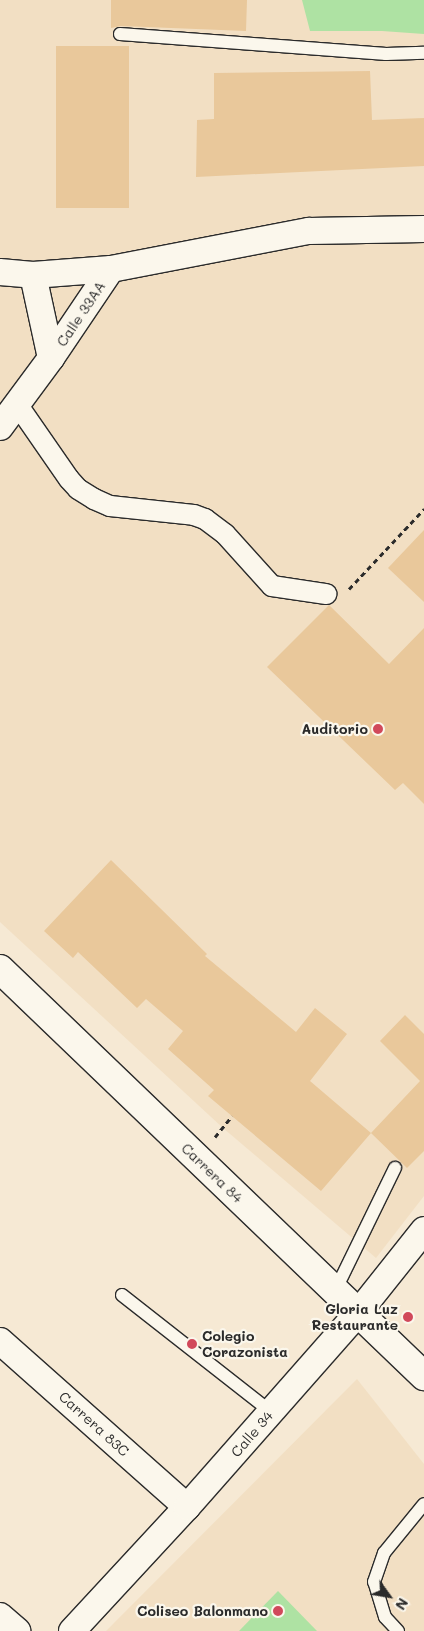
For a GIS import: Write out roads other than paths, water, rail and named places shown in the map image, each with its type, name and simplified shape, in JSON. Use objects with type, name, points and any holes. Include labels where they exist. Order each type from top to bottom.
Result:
[{"type":"street","points":[[0,272],[33,275],[111,269],[309,231],[424,229]]},
{"type":"street","name":"Calle 33AA","points":[[0,427],[51,358],[111,269]]},
{"type":"street","name":"Calle 33AA","points":[[33,275],[51,358]]},
{"type":"street","points":[[17,404],[69,479],[78,489],[94,499],[110,506],[194,515],[206,519],[225,534],[272,586],[326,594]]},
{"type":"street","name":"Carrera 84","points":[[0,969],[424,1376]]},
{"type":"street","name":"Calle 34","points":[[72,1631],[187,1507],[358,1313],[424,1230]]},
{"type":"street","name":"Carrera 83C","points":[[0,1341],[187,1507]]},
{"type":"street","points":[[0,1616],[17,1631]]},
{"type":"lane","points":[[120,34],[386,54],[424,53]]},
{"type":"lane","points":[[336,1291],[395,1168]]},
{"type":"lane","points":[[122,1295],[271,1412]]},
{"type":"lane","points":[[398,1631],[385,1618],[374,1582],[384,1553],[424,1504]]},
{"type":"place","name":"Auditorio","points":[[378,729]]},
{"type":"place","name":"Gloria Luz Restaurante","points":[[408,1317]]},
{"type":"place","name":"Colegio Corazonista","points":[[192,1344]]},
{"type":"place","name":"Coliseo Balonmano","points":[[278,1611]]}]
